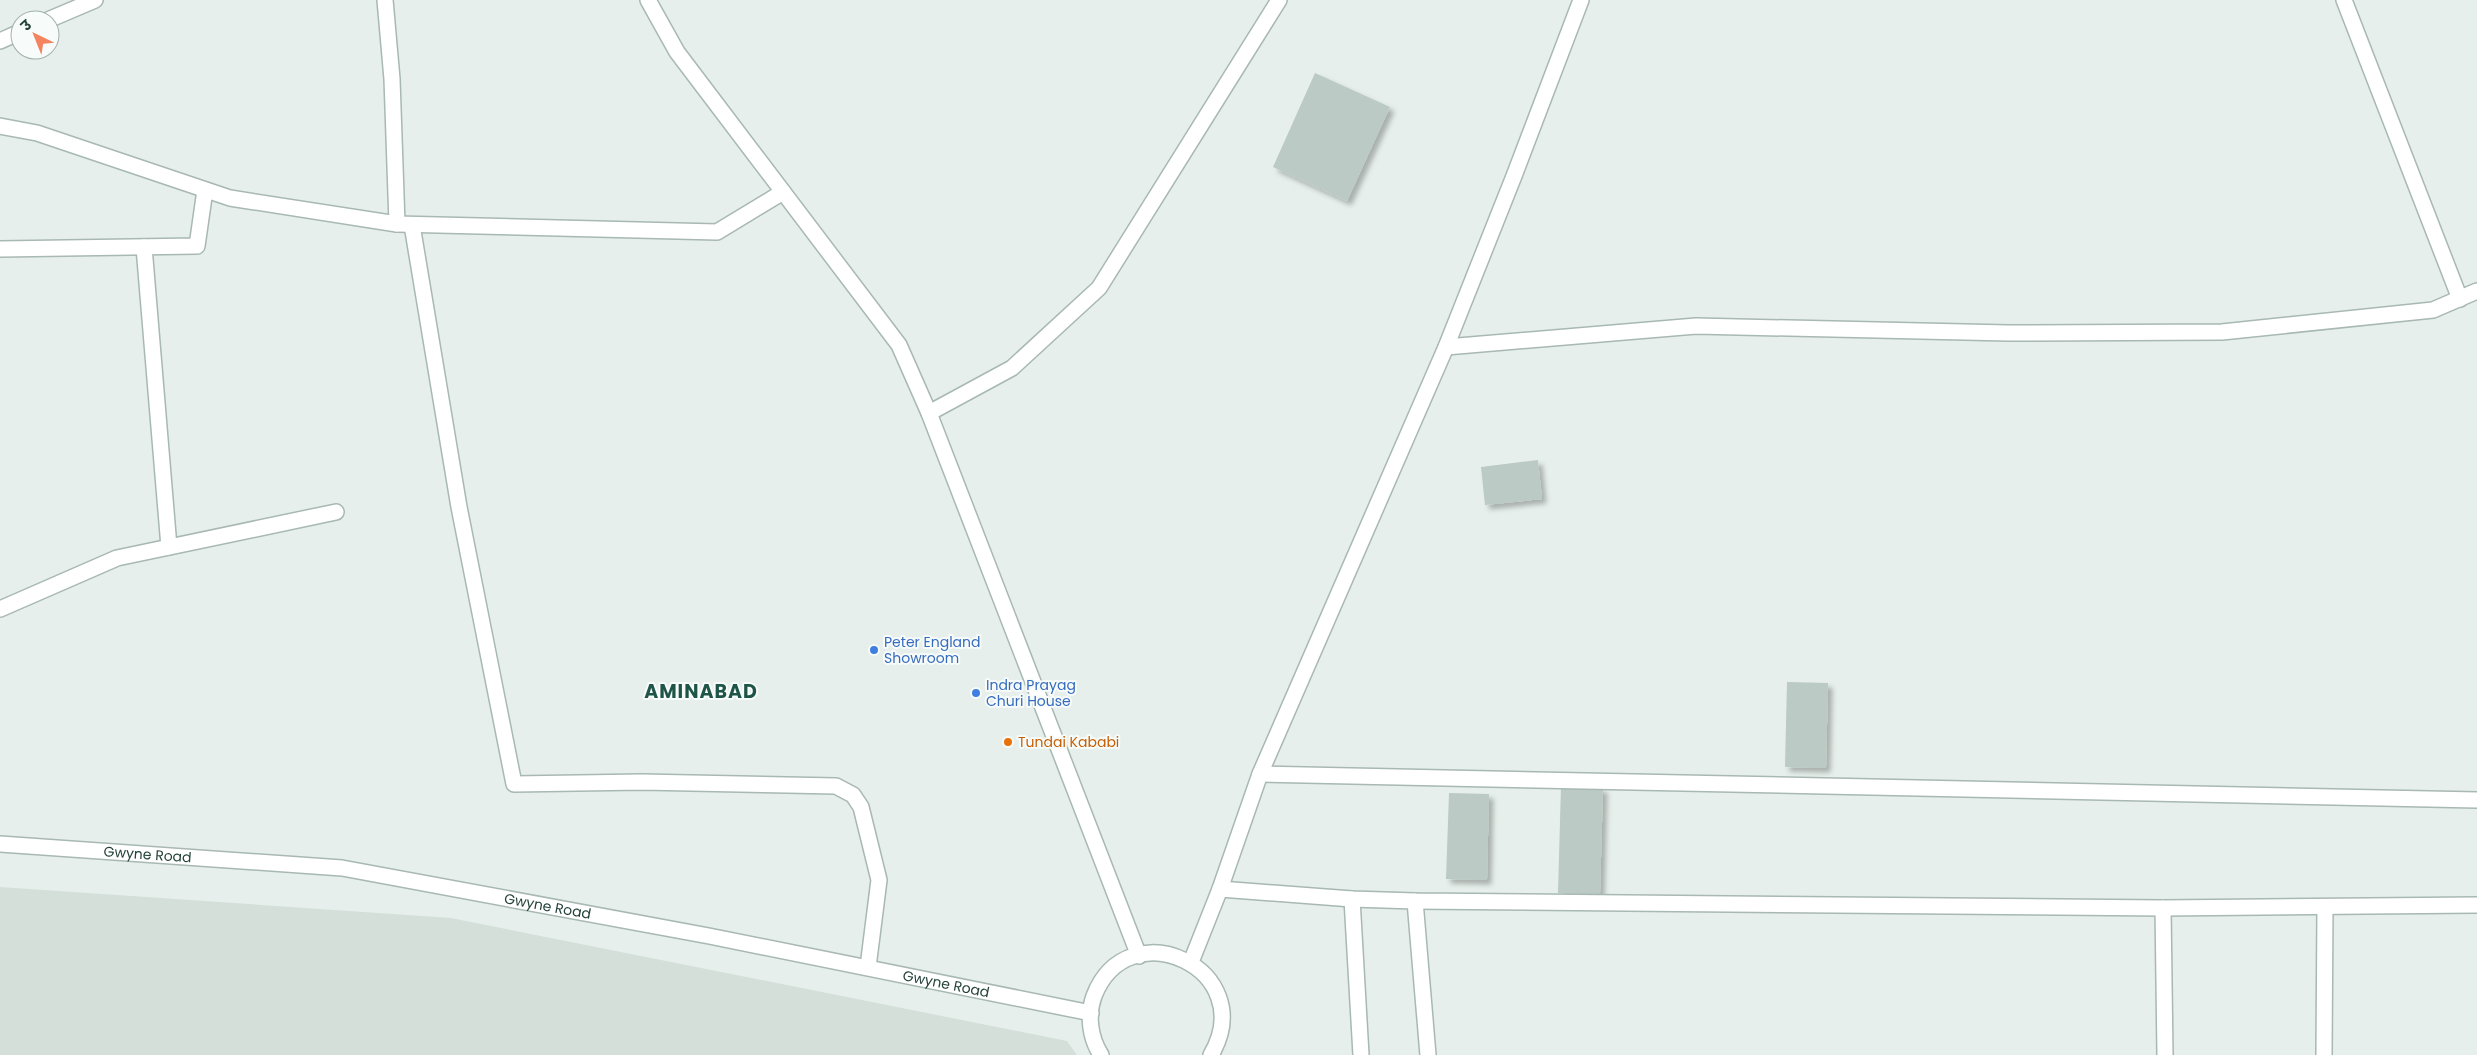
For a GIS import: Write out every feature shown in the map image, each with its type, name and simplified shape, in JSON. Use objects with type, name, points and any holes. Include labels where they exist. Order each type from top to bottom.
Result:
[{"type":"street","points":[[60,15],[95,0]]},
{"type":"street","points":[[385,0],[404,225],[514,784],[642,782],[836,786],[853,795],[861,807],[879,880],[868,967]]},
{"type":"street","points":[[648,0],[678,52],[899,345],[928,413],[1138,956]]},
{"type":"street","points":[[928,413],[1012,368],[1099,288],[1279,0]]},
{"type":"street","points":[[1191,962],[1220,889],[1260,774],[1446,347],[1581,0]]},
{"type":"street","points":[[2344,0],[2460,299]]},
{"type":"street","points":[[0,126],[36,133],[230,198],[404,225],[717,232],[783,192]]},
{"type":"street","points":[[0,249],[198,246],[205,190]]},
{"type":"street","points":[[144,247],[169,548]]},
{"type":"street","points":[[1446,347],[1696,326],[2008,333],[2222,332],[2433,310],[2477,291]]},
{"type":"street","points":[[0,609],[117,558],[336,512]]},
{"type":"street","points":[[1260,774],[2477,800]]},
{"type":"street","name":"Gwyne Road","points":[[0,844],[342,868],[868,967],[1091,1013]]},
{"type":"street","points":[[1220,889],[1352,899],[1415,901],[2163,908],[2477,905]]},
{"type":"street","points":[[1352,899],[1360,1055]]},
{"type":"street","points":[[1415,901],[1428,1055]]},
{"type":"street","points":[[2324,1055],[2325,907]]},
{"type":"street","points":[[2163,908],[2165,1055]]},
{"type":"street","points":[[1101,1055],[1096,1048],[1090,1027],[1091,1006],[1098,986],[1108,975],[1130,958],[1150,953],[1171,954],[1191,962],[1208,977],[1219,996],[1223,1019],[1219,1041],[1211,1055]]},
{"type":"shaded area","points":[[0,887],[451,918],[1067,1041],[1077,1055],[0,1055]]},
{"type":"building","points":[[1315,73],[1390,107],[1347,201],[1273,167]]},
{"type":"building","points":[[1538,460],[1542,499],[1485,505],[1481,467]]},
{"type":"building","points":[[1787,682],[1828,683],[1826,768],[1785,767]]},
{"type":"building","points":[[1561,786],[1603,788],[1600,894],[1558,893]]},
{"type":"building","points":[[1449,793],[1489,794],[1487,880],[1446,879]]},
{"type":"place","name":"Peter England Showroom","points":[[874,650]]},
{"type":"place","name":"Indra Prayag Churi House","points":[[976,693]]},
{"type":"place","name":"Tundai Kababi","points":[[1008,742]]},
{"type":"district","name":"AMINABAD","points":[[701,691]]}]
